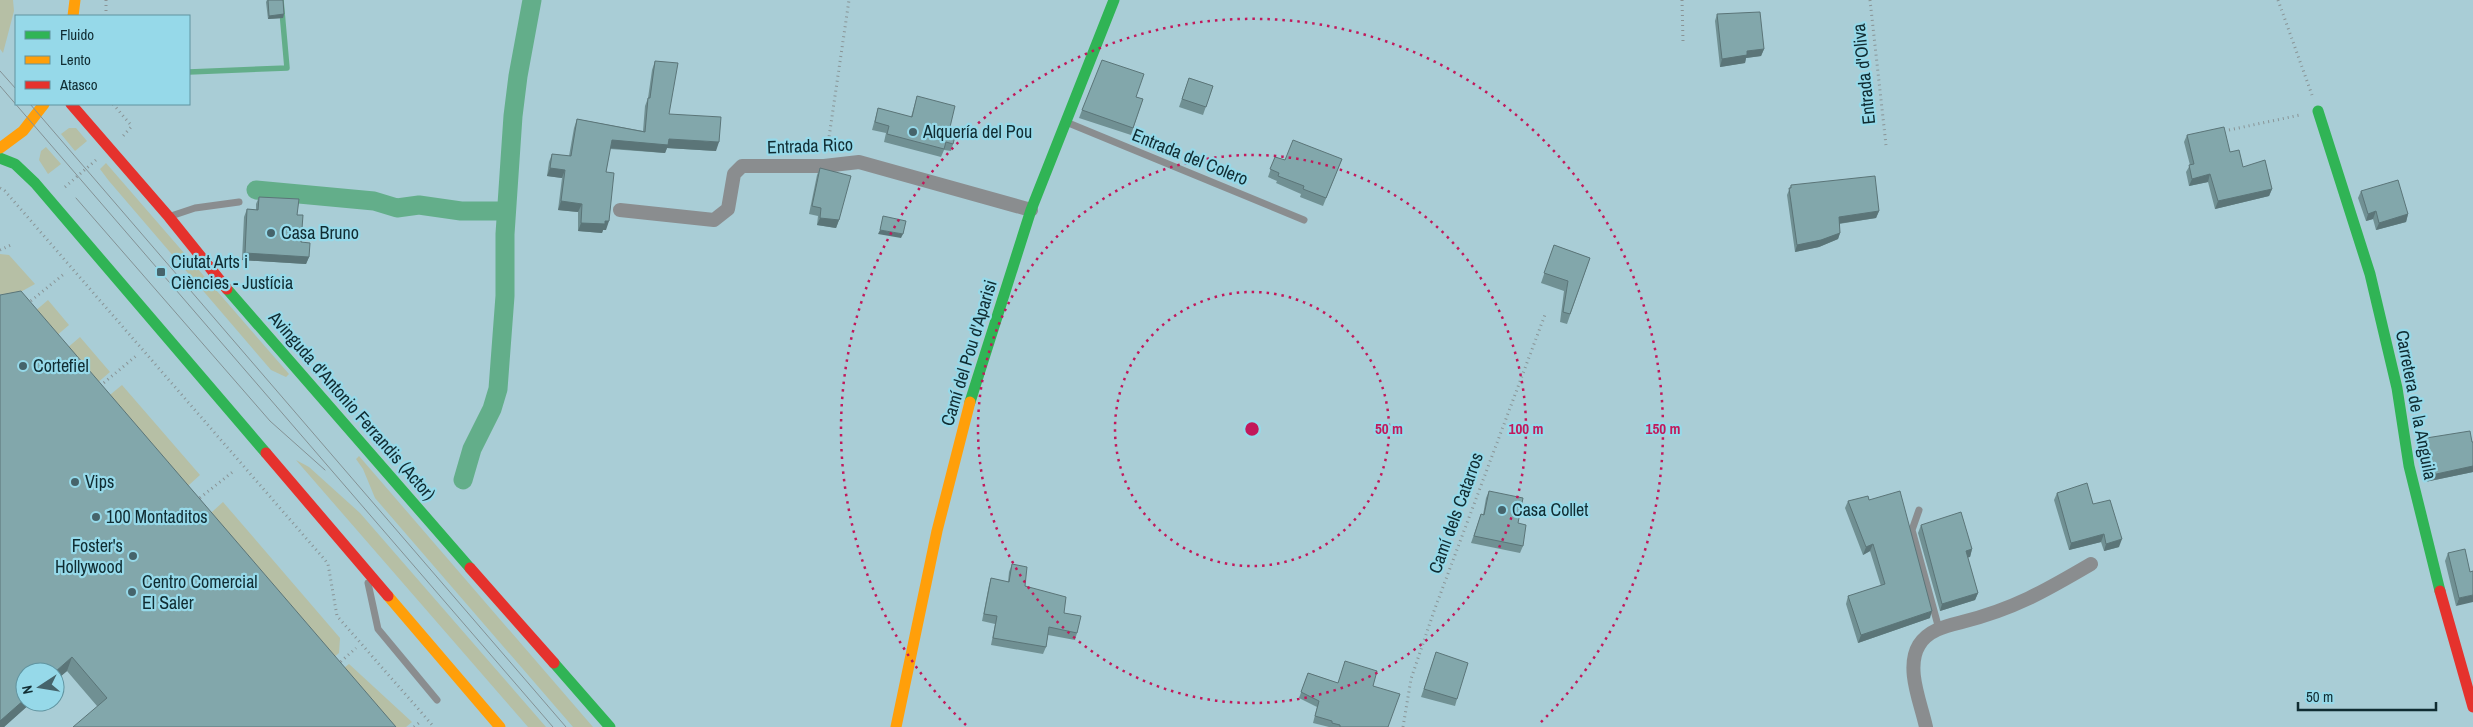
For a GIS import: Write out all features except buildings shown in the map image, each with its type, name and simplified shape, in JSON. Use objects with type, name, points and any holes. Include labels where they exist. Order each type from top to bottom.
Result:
[{"type":"main road","name":"Camí del Pou d'Aparisi","points":[[896,727],[931,554],[976,382],[1031,210],[1114,0]]},
{"type":"main road","points":[[0,148],[23,131],[43,105]]},
{"type":"main road","name":"Avinguda d'Antonio Ferrandis (Actor)","points":[[72,105],[169,217],[244,310],[610,727]]},
{"type":"main road","name":"Carretera de la Anguila","points":[[2318,112],[2370,274],[2397,388],[2409,466],[2450,631],[2473,707]]},
{"type":"main road","points":[[0,158],[8,160],[22,169],[500,727]]},
{"type":"street","name":"Entrada Rico","points":[[620,210],[714,220],[728,209],[734,174],[742,166],[858,162],[1031,210]]},
{"type":"street","points":[[1926,727],[1912,669],[1918,646],[1931,632],[1998,614],[2035,597],[2090,564]]},
{"type":"lane","name":"Entrada del Colero","points":[[1066,122],[1304,220]]},
{"type":"lane","points":[[169,217],[195,208],[239,202]]},
{"type":"lane","points":[[1918,510],[1912,530],[1939,629]]},
{"type":"lane","points":[[365,568],[378,629],[437,700]]},
{"type":"path","points":[[106,0],[106,15]]},
{"type":"path","points":[[834,164],[827,150],[849,0]]},
{"type":"path","points":[[1682,0],[1683,41]]},
{"type":"path","name":"Entrada d'Oliva","points":[[1870,0],[1886,146]]},
{"type":"path","points":[[2229,130],[2318,112],[2278,0]]},
{"type":"path","points":[[114,105],[131,127],[124,136]]},
{"type":"path","points":[[62,189],[100,156]]},
{"type":"path","points":[[0,188],[5,191],[325,560],[328,564],[337,616],[434,727]]},
{"type":"path","points":[[0,250],[11,245]]},
{"type":"path","points":[[23,306],[39,297],[64,274]]},
{"type":"path","name":"Camí dels Catarros","points":[[1403,727],[1411,679],[1434,611],[1546,312]]},
{"type":"path","points":[[99,387],[136,356]]},
{"type":"path","points":[[190,506],[235,470]]},
{"type":"path","points":[[331,670],[356,648]]},
{"type":"path","points":[[414,727],[420,722]]},
{"type":"green space","points":[[0,0],[13,0],[14,11],[3,53],[0,49]]},
{"type":"green space","points":[[69,128],[76,128],[87,141],[75,151],[61,134]]},
{"type":"green space","points":[[46,147],[61,164],[48,174],[39,160],[41,151]]},
{"type":"green space","points":[[106,163],[289,374],[286,377],[271,370],[109,181],[100,169]]},
{"type":"green space","points":[[0,254],[9,255],[35,284],[15,295],[0,294]]},
{"type":"green space","points":[[48,300],[69,325],[48,343],[27,318]]},
{"type":"green space","points":[[80,337],[110,372],[89,390],[59,355]]},
{"type":"green space","points":[[122,385],[200,475],[179,494],[100,403]]},
{"type":"green space","points":[[359,456],[593,727],[573,727],[375,498],[363,469],[356,459]]},
{"type":"green space","points":[[296,460],[309,467],[360,513],[546,727],[528,727]]},
{"type":"green space","points":[[223,502],[340,638],[339,653],[326,664],[202,521]]},
{"type":"green space","points":[[349,664],[412,722],[406,727],[380,727],[335,675]]},
{"type":"waterway","points":[[190,72],[287,68],[281,0]]},
{"type":"waterway","points":[[463,480],[472,449],[492,409],[498,389],[505,296],[505,234],[513,116],[518,76],[532,0]]},
{"type":"waterway","points":[[256,190],[374,201],[397,208],[419,205],[461,211],[506,211]]},
{"type":"tram line","points":[[0,71],[15,88]]},
{"type":"tram line","points":[[0,86],[15,103]]},
{"type":"tram line","points":[[16,105],[553,727]]},
{"type":"tram line","points":[[31,105],[566,727]]},
{"type":"tram line","points":[[76,198],[270,421],[325,470]]},
{"type":"traffic: fast","points":[[970,402],[1031,210],[1114,0]]},
{"type":"traffic: fast","points":[[2318,111],[2370,274],[2397,388],[2409,466],[2440,591]]},
{"type":"traffic: fast","points":[[0,158],[15,164],[35,183],[266,453]]},
{"type":"traffic: fast","points":[[227,289],[470,568]]},
{"type":"traffic: fast","points":[[554,663],[610,727]]},
{"type":"traffic: slow","points":[[73,15],[75,0]]},
{"type":"traffic: slow","points":[[0,148],[23,131],[43,105]]},
{"type":"traffic: slow","points":[[896,727],[937,531],[970,402]]},
{"type":"traffic: slow","points":[[388,596],[500,727]]},
{"type":"traffic: jam","points":[[72,105],[169,217],[227,289]]},
{"type":"traffic: jam","points":[[266,453],[388,596]]},
{"type":"traffic: jam","points":[[470,568],[554,663]]},
{"type":"traffic: jam","points":[[2440,591],[2473,707]]},
{"type":"place","name":"Alquería del Pou","points":[[913,132]]},
{"type":"place","name":"Casa Bruno","points":[[271,233]]},
{"type":"place","name":"Ciutat Arts i Ciències - Justícia","points":[[161,272]]},
{"type":"place","name":"Cortefiel","points":[[23,366]]},
{"type":"place","name":"Vips","points":[[75,482]]},
{"type":"place","name":"Casa Collet","points":[[1502,510]]},
{"type":"place","name":"100 Montaditos","points":[[96,517]]},
{"type":"place","name":"Foster's Hollywood","points":[[133,556]]},
{"type":"place","name":"Centro Comercial El Saler","points":[[132,592]]}]
